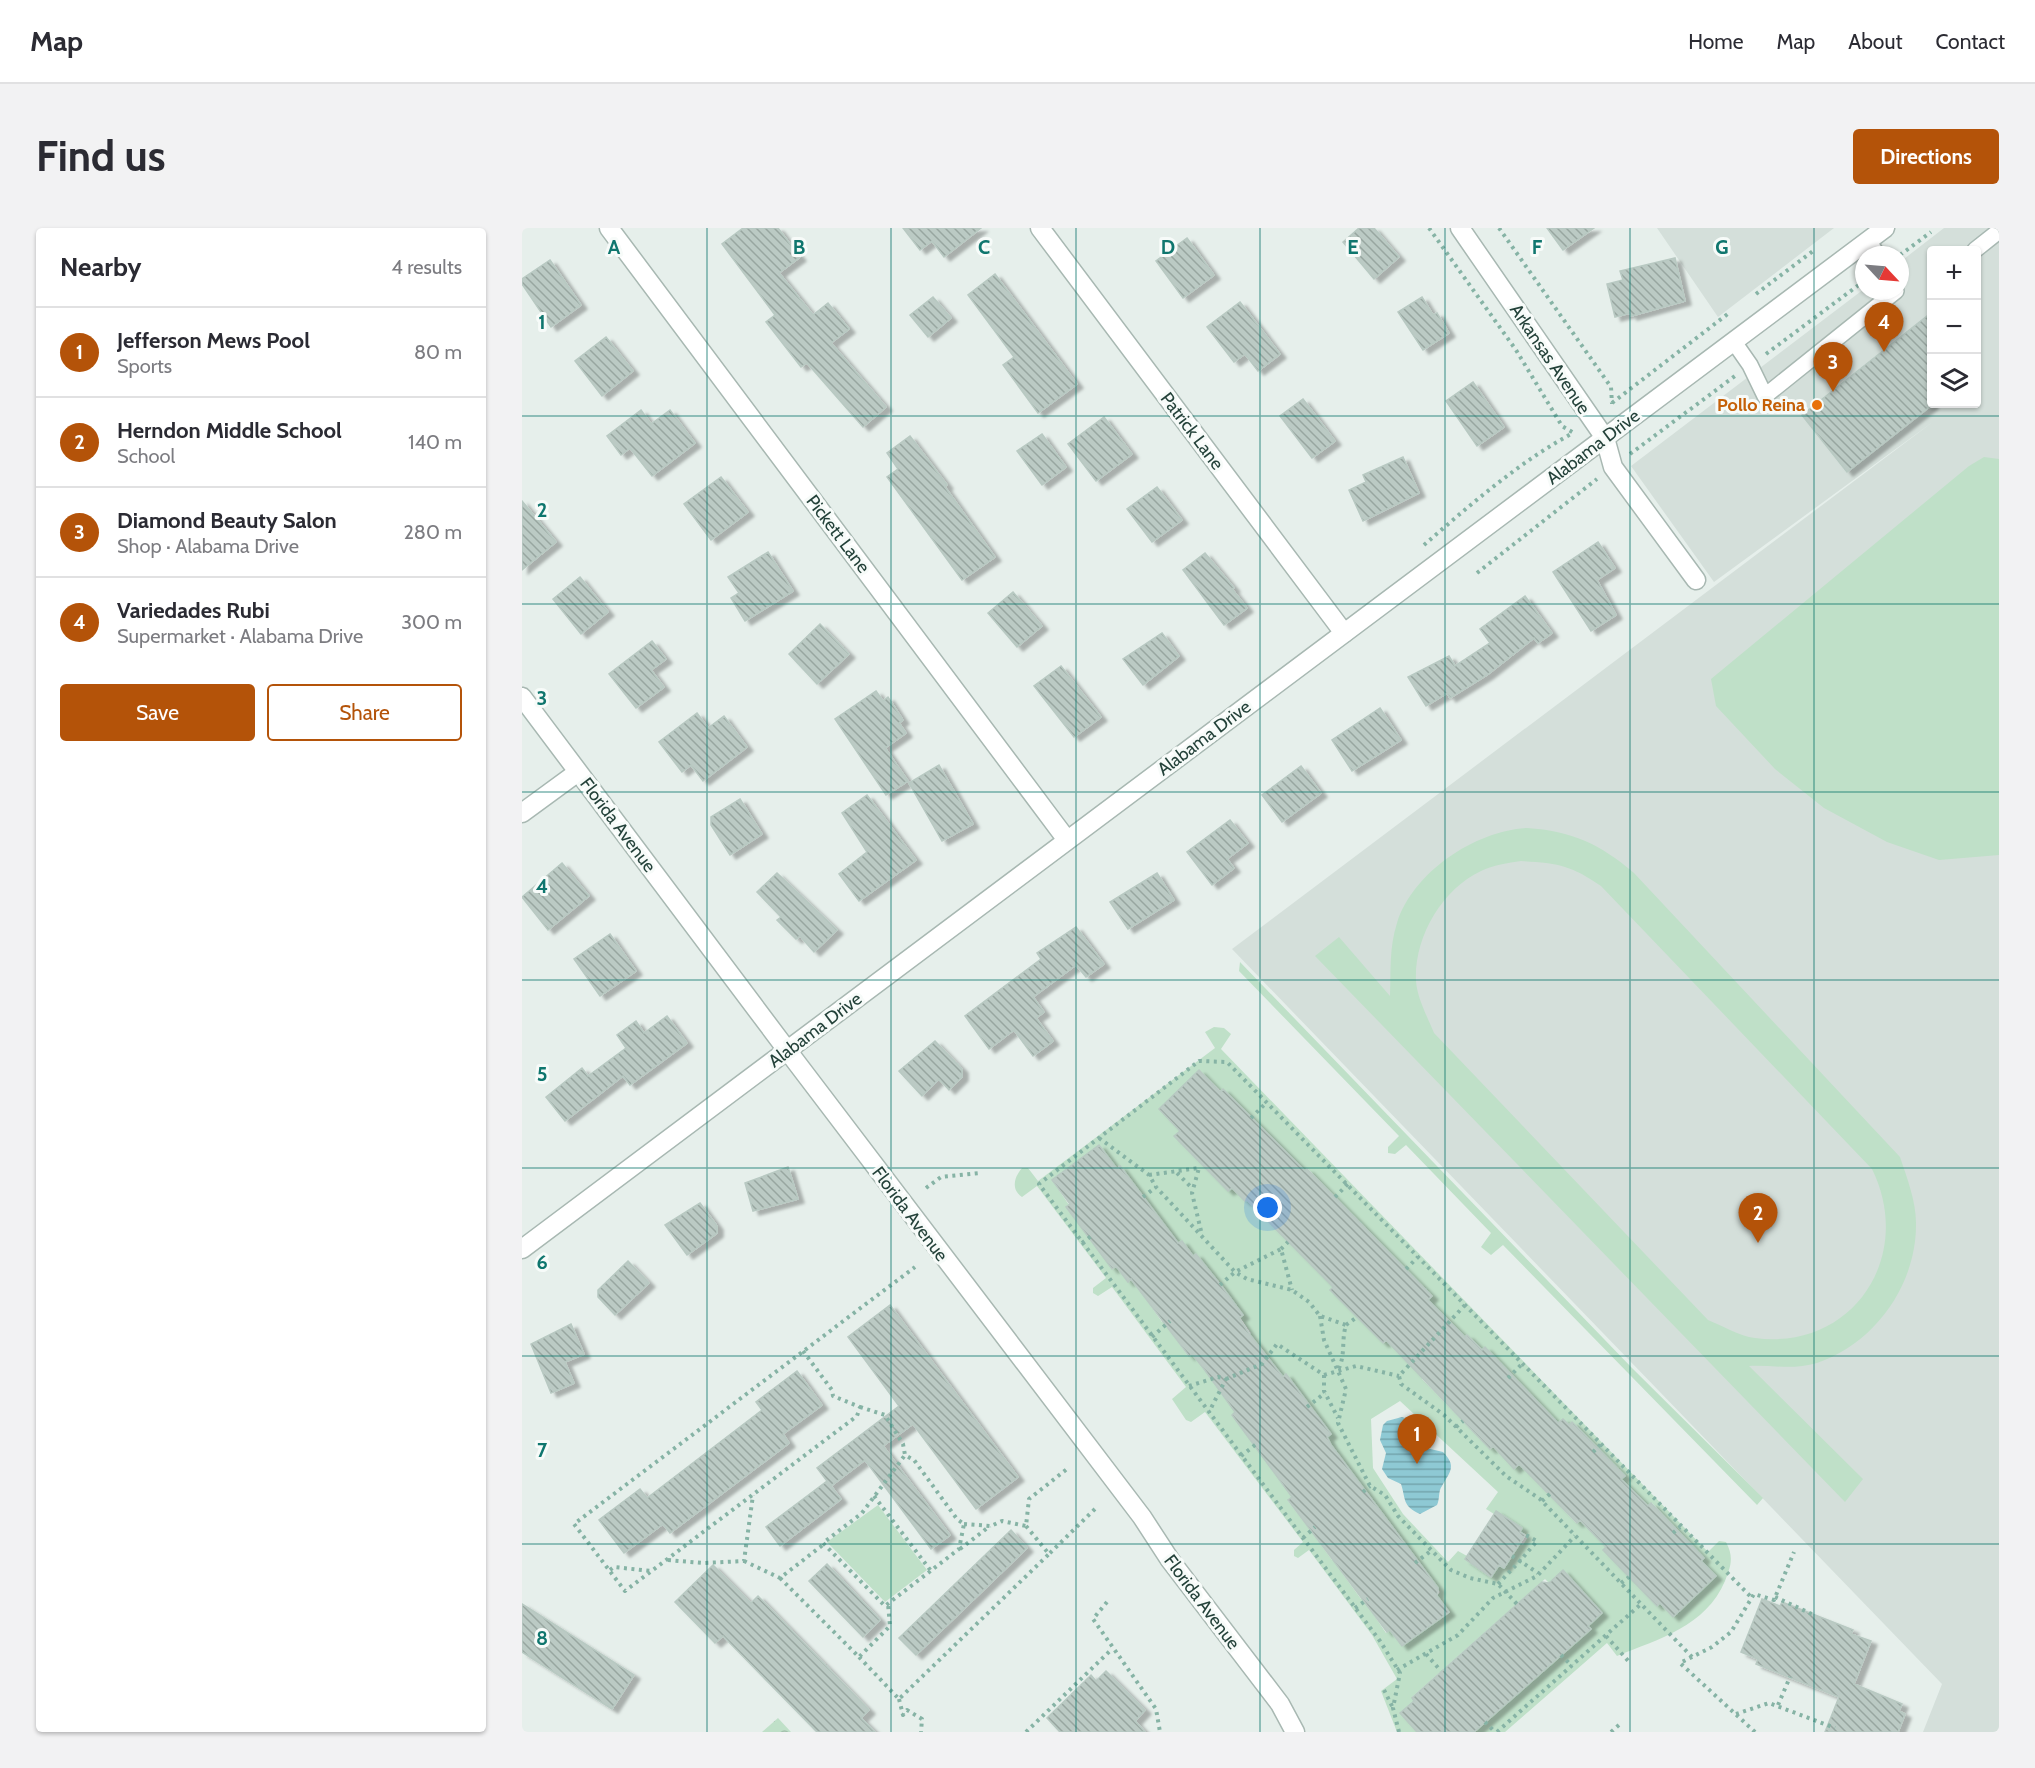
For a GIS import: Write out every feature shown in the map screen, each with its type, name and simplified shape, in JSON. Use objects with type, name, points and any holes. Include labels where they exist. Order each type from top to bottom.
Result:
[{"type":"street","name":"Pickett Lane","points":[[609,228],[1067,840]]},
{"type":"street","name":"Patrick Lane","points":[[1040,228],[1344,633]]},
{"type":"street","name":"Arkansas Avenue","points":[[1460,228],[1605,438],[1613,466],[1696,580]]},
{"type":"street","name":"Alabama Drive","points":[[1874,246],[1886,228]]},
{"type":"street","name":"Alabama Drive","points":[[522,1249],[1734,342],[1855,260]]},
{"type":"street","name":"Florida Avenue","points":[[522,697],[1142,1517],[1170,1560],[1281,1704],[1295,1732]]},
{"type":"street","points":[[522,813],[578,771]]},
{"type":"lane","points":[[1980,246],[1999,231]]},
{"type":"lane","points":[[1734,342],[1750,365],[1765,396],[1885,300]]},
{"type":"path","points":[[1424,545],[1460,513],[1552,444],[1574,433],[1562,426],[1516,350],[1429,228]]},
{"type":"path","points":[[1499,228],[1611,387],[1612,404],[1729,313]]},
{"type":"path","points":[[1909,248],[1931,232]]},
{"type":"path","points":[[1756,294],[1813,251]]},
{"type":"path","points":[[1477,573],[1600,477]]},
{"type":"path","points":[[1393,1708],[1401,1678],[1380,1641],[1039,1184],[1199,1061],[1227,1062],[1751,1597]]},
{"type":"path","points":[[1251,1118],[1268,1102]]},
{"type":"path","points":[[1099,1137],[1149,1175],[1156,1187],[1235,1272],[1247,1279],[1292,1290],[1309,1302],[1320,1316],[1324,1340],[1346,1389],[1338,1418]]},
{"type":"path","points":[[1149,1175],[1177,1173],[1200,1167],[1192,1188],[1202,1235]]},
{"type":"path","points":[[926,1188],[941,1177],[980,1173]]},
{"type":"path","points":[[1177,1173],[1192,1188]]},
{"type":"path","points":[[1335,1197],[1348,1184]]},
{"type":"path","points":[[1143,1197],[1156,1187]]},
{"type":"path","points":[[1082,1243],[1094,1234]]},
{"type":"path","points":[[1220,1285],[1235,1272],[1281,1250],[1288,1242]]},
{"type":"path","points":[[1281,1250],[1292,1290]]},
{"type":"path","points":[[1406,1269],[1418,1257]]},
{"type":"path","points":[[860,1407],[857,1416],[625,1591],[574,1524],[915,1267]]},
{"type":"path","points":[[1399,1376],[1465,1305]]},
{"type":"path","points":[[1320,1316],[1346,1325]]},
{"type":"path","points":[[1338,1371],[1344,1358],[1341,1339],[1346,1325],[1357,1317]]},
{"type":"path","points":[[1152,1337],[1170,1321]]},
{"type":"path","points":[[1189,1386],[1218,1377],[1226,1379],[1262,1364],[1277,1344],[1324,1375],[1356,1366],[1399,1376]]},
{"type":"path","points":[[780,1578],[862,1513],[905,1455],[903,1444],[885,1415],[833,1396],[832,1390],[803,1351]]},
{"type":"path","points":[[1508,1378],[1521,1364]]},
{"type":"path","points":[[1324,1375],[1325,1393],[1370,1486],[1385,1495],[1398,1516],[1451,1570],[1482,1582],[1498,1584],[1517,1604]]},
{"type":"path","points":[[1399,1376],[1401,1384],[1456,1427],[1506,1476],[1528,1489],[1542,1501],[1692,1657]]},
{"type":"path","points":[[1209,1412],[1226,1379]]},
{"type":"path","points":[[1306,1407],[1325,1393]]},
{"type":"path","points":[[1456,1427],[1463,1421]]},
{"type":"path","points":[[1241,1456],[1259,1442]]},
{"type":"path","points":[[1593,1452],[1601,1444]]},
{"type":"path","points":[[905,1455],[914,1460],[957,1519],[964,1524],[991,1526]]},
{"type":"path","points":[[1026,1526],[1029,1499],[1067,1469]]},
{"type":"path","points":[[1363,1492],[1370,1486]]},
{"type":"path","points":[[1542,1501],[1551,1493]]},
{"type":"path","points":[[744,1561],[753,1494]]},
{"type":"path","points":[[874,1496],[931,1571]]},
{"type":"path","points":[[899,1699],[1096,1508]]},
{"type":"path","points":[[824,1544],[885,1606],[959,1549],[991,1526],[1002,1521],[1026,1526],[1049,1554]]},
{"type":"path","points":[[959,1549],[964,1524]]},
{"type":"path","points":[[1303,1538],[1315,1527]]},
{"type":"path","points":[[1673,1533],[1680,1527]]},
{"type":"path","points":[[1498,1584],[1537,1541],[1522,1533]]},
{"type":"path","points":[[1397,1670],[1458,1635],[1493,1598],[1539,1574],[1575,1536]]},
{"type":"path","points":[[1415,1563],[1432,1550]]},
{"type":"path","points":[[1755,1732],[1680,1664],[1731,1632],[1754,1593],[1774,1600],[1794,1552]]},
{"type":"path","points":[[1512,1556],[1539,1574]]},
{"type":"path","points":[[668,1560],[703,1563],[744,1561],[780,1578],[899,1699],[903,1714],[907,1710],[922,1719],[921,1732]]},
{"type":"path","points":[[610,1570],[614,1567],[652,1571]]},
{"type":"path","points":[[1621,1583],[1629,1577]]},
{"type":"path","points":[[1775,1597],[1814,1615]]},
{"type":"path","points":[[1355,1608],[1368,1599]]},
{"type":"path","points":[[1107,1602],[1093,1619],[1156,1709],[1160,1732]]},
{"type":"path","points":[[860,1658],[890,1626],[888,1604]]},
{"type":"path","points":[[1485,1722],[1496,1732],[1641,1604]]},
{"type":"path","points":[[1606,1636],[1631,1664]]},
{"type":"path","points":[[1026,1732],[1112,1649]]},
{"type":"path","points":[[1426,1654],[1441,1671]]},
{"type":"path","points":[[1561,1655],[1572,1666]]},
{"type":"path","points":[[1778,1705],[1790,1677]]},
{"type":"path","points":[[1384,1689],[1393,1708],[1399,1732]]},
{"type":"path","points":[[1736,1714],[1769,1703],[1835,1728]]},
{"type":"path","points":[[1611,1732],[1619,1725]]},
{"type":"shaded area","points":[[1657,228],[1834,228],[1718,317]]},
{"type":"shaded area","points":[[1944,228],[1999,228],[1999,1732],[1923,1732],[1942,1684],[1232,949],[1934,421],[1714,582],[1631,466],[1855,296],[1855,300],[1909,300],[1909,255]]},
{"type":"green space","points":[[1984,457],[1999,459],[1999,855],[1939,860],[1887,842],[1824,808],[1775,769],[1716,706],[1711,679],[1969,466]]},
{"type":"green space","points":[[1527,828],[1572,836],[1609,854],[1634,873],[1900,1157],[1911,1190],[1916,1223],[1909,1268],[1900,1290],[1888,1309],[1874,1327],[1857,1342],[1817,1363],[1791,1367],[1749,1366],[1863,1479],[1845,1502],[1315,956],[1339,937],[1390,996],[1394,932],[1405,904],[1417,887],[1431,871],[1467,846],[1507,831]],"holes":[[[1521,861],[1563,866],[1601,886],[1872,1169],[1883,1202],[1886,1234],[1880,1264],[1866,1291],[1846,1313],[1821,1329],[1790,1338],[1749,1337],[1708,1320],[1434,1033],[1421,1001],[1416,981],[1420,948],[1425,932],[1442,903],[1467,879],[1490,867]]]},
{"type":"green space","points":[[1240,962],[1632,1368],[1763,1498],[1757,1505],[1503,1245],[1491,1255],[1481,1247],[1491,1233],[1406,1145],[1395,1154],[1388,1153],[1388,1147],[1399,1136],[1239,971]]},
{"type":"green space","points":[[1214,1027],[1224,1028],[1231,1034],[1221,1049],[1708,1552],[1719,1541],[1726,1542],[1731,1562],[1725,1581],[1717,1596],[1694,1620],[1665,1637],[1617,1656],[1607,1643],[1505,1732],[1474,1732],[1590,1629],[1588,1626],[1602,1613],[1563,1570],[1549,1583],[1545,1579],[1412,1697],[1414,1701],[1401,1714],[1417,1732],[1397,1732],[1381,1691],[1397,1679],[1372,1635],[1309,1550],[1298,1558],[1294,1556],[1294,1550],[1303,1542],[1205,1412],[1191,1422],[1186,1420],[1172,1399],[1186,1387],[1112,1287],[1098,1296],[1093,1293],[1093,1288],[1106,1278],[1037,1186],[1022,1197],[1016,1190],[1017,1175],[1022,1168],[1028,1168],[1038,1181],[1215,1048],[1205,1032]],"holes":[[[1199,1070],[1305,1171],[1308,1169],[1432,1296],[1428,1300],[1442,1314],[1383,1343],[1330,1290],[1333,1287],[1261,1214],[1249,1197],[1245,1201],[1232,1188],[1228,1191],[1175,1137],[1180,1131]],[[1099,1145],[1117,1169],[1121,1167],[1166,1228],[1175,1246],[1182,1241],[1193,1256],[1196,1254],[1251,1333],[1204,1369],[1192,1354],[1188,1356],[1168,1328],[1168,1318],[1162,1322],[1143,1295],[1135,1276],[1128,1281],[1116,1266],[1112,1268],[1052,1180]],[[1467,1335],[1482,1350],[1485,1347],[1538,1402],[1556,1426],[1563,1419],[1569,1425],[1572,1422],[1624,1476],[1621,1479],[1648,1506],[1652,1503],[1704,1558],[1701,1561],[1715,1576],[1674,1616],[1660,1603],[1656,1605],[1603,1550],[1606,1547],[1580,1520],[1576,1523],[1552,1498],[1549,1490],[1546,1492],[1524,1469],[1522,1461],[1514,1468],[1493,1446],[1490,1449],[1422,1379]],[[1286,1374],[1331,1434],[1327,1437],[1331,1444],[1327,1448],[1440,1592],[1437,1596],[1448,1612],[1402,1646],[1390,1630],[1386,1633],[1367,1605],[1366,1596],[1361,1599],[1342,1573],[1345,1571],[1336,1557],[1332,1560],[1313,1534],[1312,1524],[1308,1527],[1288,1501],[1292,1497],[1281,1482],[1285,1479],[1232,1415]],[[1400,1401],[1498,1492],[1486,1509],[1494,1514],[1496,1511],[1522,1528],[1520,1531],[1528,1537],[1523,1545],[1520,1543],[1504,1568],[1499,1565],[1491,1577],[1465,1559],[1467,1556],[1458,1551],[1448,1562],[1403,1514],[1373,1468],[1371,1419]]]},
{"type":"green space","points":[[878,1505],[927,1570],[885,1602],[827,1542]]},
{"type":"green space","points":[[778,1718],[791,1732],[762,1732]]},
{"type":"water","points":[[1402,1417],[1414,1426],[1422,1447],[1443,1452],[1451,1465],[1450,1473],[1440,1490],[1437,1505],[1420,1514],[1407,1505],[1401,1484],[1388,1478],[1382,1469],[1386,1453],[1380,1440],[1383,1425],[1387,1421]]},
{"type":"building","points":[[743,228],[778,228],[800,257],[779,273],[813,315],[828,303],[849,329],[831,343],[886,407],[863,427],[807,363],[801,367],[766,322],[775,315],[722,244]]},
{"type":"building","points":[[903,228],[981,228],[944,257],[932,241],[920,250]]},
{"type":"building","points":[[1359,228],[1374,228],[1399,257],[1374,279],[1343,242]]},
{"type":"building","points":[[1547,228],[1594,228],[1563,250]]},
{"type":"building","points":[[1187,238],[1214,275],[1183,298],[1156,261]]},
{"type":"building","points":[[1675,258],[1685,301],[1631,316],[1630,313],[1615,317],[1607,284],[1623,280],[1620,271]]},
{"type":"building","points":[[550,260],[581,305],[551,327],[522,284],[522,279]]},
{"type":"building","points":[[995,274],[1077,384],[1038,413],[1003,365],[1014,357],[968,295]]},
{"type":"building","points":[[933,297],[951,318],[928,337],[910,315]]},
{"type":"building","points":[[1422,297],[1433,315],[1437,313],[1449,333],[1423,350],[1398,312]]},
{"type":"building","points":[[1240,302],[1280,354],[1258,371],[1245,354],[1234,362],[1207,327]]},
{"type":"building","points":[[1927,316],[1928,408],[1847,472],[1802,415]]},
{"type":"building","points":[[606,337],[633,371],[602,396],[575,361]]},
{"type":"building","points":[[1473,382],[1504,427],[1477,446],[1446,401]]},
{"type":"building","points":[[1303,399],[1335,441],[1312,458],[1280,416]]},
{"type":"building","points":[[641,410],[651,424],[670,410],[695,443],[652,476],[630,448],[621,455],[607,436]]},
{"type":"building","points":[[1104,417],[1132,454],[1096,481],[1068,444]]},
{"type":"building","points":[[1042,434],[1066,467],[1042,485],[1017,451]]},
{"type":"building","points":[[910,436],[947,485],[945,487],[995,557],[962,580],[887,477],[898,469],[887,453]]},
{"type":"building","points":[[1403,457],[1419,493],[1363,521],[1349,490],[1366,482],[1363,475]]},
{"type":"building","points":[[721,477],[748,512],[711,540],[684,504]]},
{"type":"building","points":[[1157,487],[1182,520],[1152,542],[1127,509]]},
{"type":"building","points":[[522,501],[556,542],[522,570]]},
{"type":"building","points":[[1598,542],[1615,568],[1597,580],[1616,615],[1591,631],[1553,572]]},
{"type":"building","points":[[768,552],[793,591],[745,621],[731,598],[739,593],[728,577]]},
{"type":"building","points":[[1205,553],[1234,588],[1232,589],[1247,608],[1224,625],[1183,570]]},
{"type":"building","points":[[580,577],[608,612],[581,634],[553,599]]},
{"type":"building","points":[[1013,592],[1042,626],[1017,647],[988,613]]},
{"type":"building","points":[[1525,596],[1552,633],[1538,643],[1534,638],[1487,675],[1450,698],[1447,693],[1426,706],[1408,677],[1449,656],[1455,666],[1490,643],[1480,629]]},
{"type":"building","points":[[820,624],[849,654],[817,684],[789,654]]},
{"type":"building","points":[[1162,633],[1179,656],[1143,685],[1123,659]]},
{"type":"building","points":[[652,641],[666,659],[651,670],[664,687],[636,708],[609,674]]},
{"type":"building","points":[[1061,666],[1101,717],[1074,737],[1034,686]]},
{"type":"building","points":[[876,691],[883,701],[888,697],[903,720],[899,723],[906,733],[885,748],[908,781],[886,795],[835,719]]},
{"type":"building","points":[[1380,708],[1401,740],[1352,771],[1332,740]]},
{"type":"building","points":[[697,713],[708,728],[724,716],[747,747],[703,781],[691,765],[682,772],[659,742]]},
{"type":"building","points":[[939,765],[973,824],[942,841],[909,783]]},
{"type":"building","points":[[1301,766],[1321,793],[1282,822],[1262,795]]},
{"type":"building","points":[[867,795],[916,860],[859,901],[839,874],[867,852],[842,813]]},
{"type":"building","points":[[740,799],[762,834],[730,855],[711,825],[711,817]]},
{"type":"building","points":[[1230,820],[1248,843],[1227,859],[1234,868],[1212,885],[1187,852]]},
{"type":"building","points":[[562,863],[589,896],[548,930],[522,897]]},
{"type":"building","points":[[777,873],[837,930],[814,952],[800,936],[796,939],[777,920],[781,917],[757,892]]},
{"type":"building","points":[[1157,873],[1174,900],[1128,929],[1110,902]]},
{"type":"building","points":[[1076,927],[1104,964],[1086,977],[1076,965],[1033,997],[1044,1012],[1036,1018],[1053,1041],[1033,1056],[1014,1030],[989,1049],[965,1016],[1041,959],[1037,953]]},
{"type":"building","points":[[610,934],[636,971],[600,996],[574,959]]},
{"type":"building","points":[[667,1016],[687,1043],[630,1085],[623,1076],[565,1121],[546,1097],[582,1068],[588,1076],[626,1048],[617,1035],[636,1021],[644,1033]]},
{"type":"building","points":[[935,1041],[962,1069],[962,1077],[949,1090],[939,1079],[922,1096],[899,1071]]},
{"type":"building","points":[[1199,1070],[1220,1092],[1223,1089],[1305,1171],[1307,1169],[1432,1296],[1428,1300],[1465,1337],[1467,1335],[1482,1350],[1485,1347],[1558,1423],[1563,1419],[1569,1425],[1572,1422],[1625,1476],[1621,1479],[1648,1506],[1651,1503],[1704,1558],[1701,1561],[1716,1576],[1673,1617],[1660,1603],[1657,1606],[1603,1550],[1606,1547],[1580,1520],[1577,1523],[1519,1464],[1514,1469],[1493,1446],[1490,1449],[1386,1340],[1383,1343],[1330,1290],[1333,1287],[1247,1200],[1245,1201],[1232,1188],[1228,1191],[1174,1136],[1180,1131],[1159,1109]]},
{"type":"building","points":[[1099,1145],[1117,1169],[1120,1166],[1178,1243],[1182,1241],[1193,1256],[1196,1254],[1223,1288],[1243,1315],[1239,1318],[1250,1335],[1283,1377],[1286,1374],[1331,1434],[1327,1437],[1331,1445],[1438,1588],[1437,1596],[1449,1612],[1402,1646],[1390,1630],[1387,1632],[1288,1500],[1292,1497],[1232,1415],[1235,1412],[1204,1369],[1192,1354],[1189,1356],[1131,1279],[1128,1282],[1116,1266],[1112,1269],[1066,1207],[1070,1204],[1052,1180]]},
{"type":"building","points":[[788,1167],[798,1199],[753,1211],[745,1183]]},
{"type":"building","points":[[700,1203],[717,1226],[717,1233],[687,1255],[665,1225]]},
{"type":"building","points":[[628,1261],[649,1283],[615,1315],[598,1297],[598,1290]]},
{"type":"building","points":[[890,1305],[1018,1477],[976,1509],[913,1424],[883,1446],[950,1535],[931,1549],[865,1460],[831,1486],[841,1499],[780,1546],[766,1527],[827,1481],[817,1468],[899,1406],[848,1337]]},
{"type":"building","points":[[571,1324],[584,1354],[565,1362],[574,1383],[551,1393],[531,1344]]},
{"type":"building","points":[[797,1371],[822,1405],[783,1434],[789,1443],[670,1533],[663,1524],[624,1553],[599,1520],[640,1489],[647,1498],[762,1410],[756,1402]]},
{"type":"building","points":[[1496,1511],[1522,1528],[1520,1532],[1525,1535],[1504,1568],[1499,1565],[1491,1577],[1465,1559]]},
{"type":"building","points":[[1011,1530],[1027,1548],[916,1655],[899,1638]]},
{"type":"building","points":[[827,1564],[880,1620],[863,1637],[809,1581]]},
{"type":"building","points":[[713,1565],[751,1603],[758,1596],[869,1710],[861,1718],[875,1732],[817,1732],[723,1636],[715,1643],[675,1602]]},
{"type":"building","points":[[1563,1570],[1602,1613],[1588,1626],[1591,1629],[1474,1732],[1417,1732],[1400,1713],[1414,1701],[1412,1698],[1542,1582],[1549,1583]]},
{"type":"building","points":[[1762,1599],[1780,1606],[1782,1602],[1853,1630],[1851,1634],[1871,1641],[1854,1684],[1902,1704],[1899,1711],[1905,1714],[1898,1732],[1825,1732],[1839,1697],[1756,1664],[1758,1659],[1741,1652]]},
{"type":"building","points":[[522,1604],[634,1675],[612,1709],[522,1652]]},
{"type":"building","points":[[1106,1671],[1145,1710],[1135,1721],[1145,1732],[1060,1732],[1047,1718],[1091,1675],[1096,1681]]},
{"type":"place","name":"Variedades Rubi","points":[[1884,352]]},
{"type":"place","name":"Diamond Beauty Salon","points":[[1833,392]]},
{"type":"place","name":"Pollo Reina","points":[[1817,405]]},
{"type":"place","name":"Herndon Middle School","points":[[1758,1243]]},
{"type":"place","name":"Jefferson Mews Pool","points":[[1417,1464]]}]
